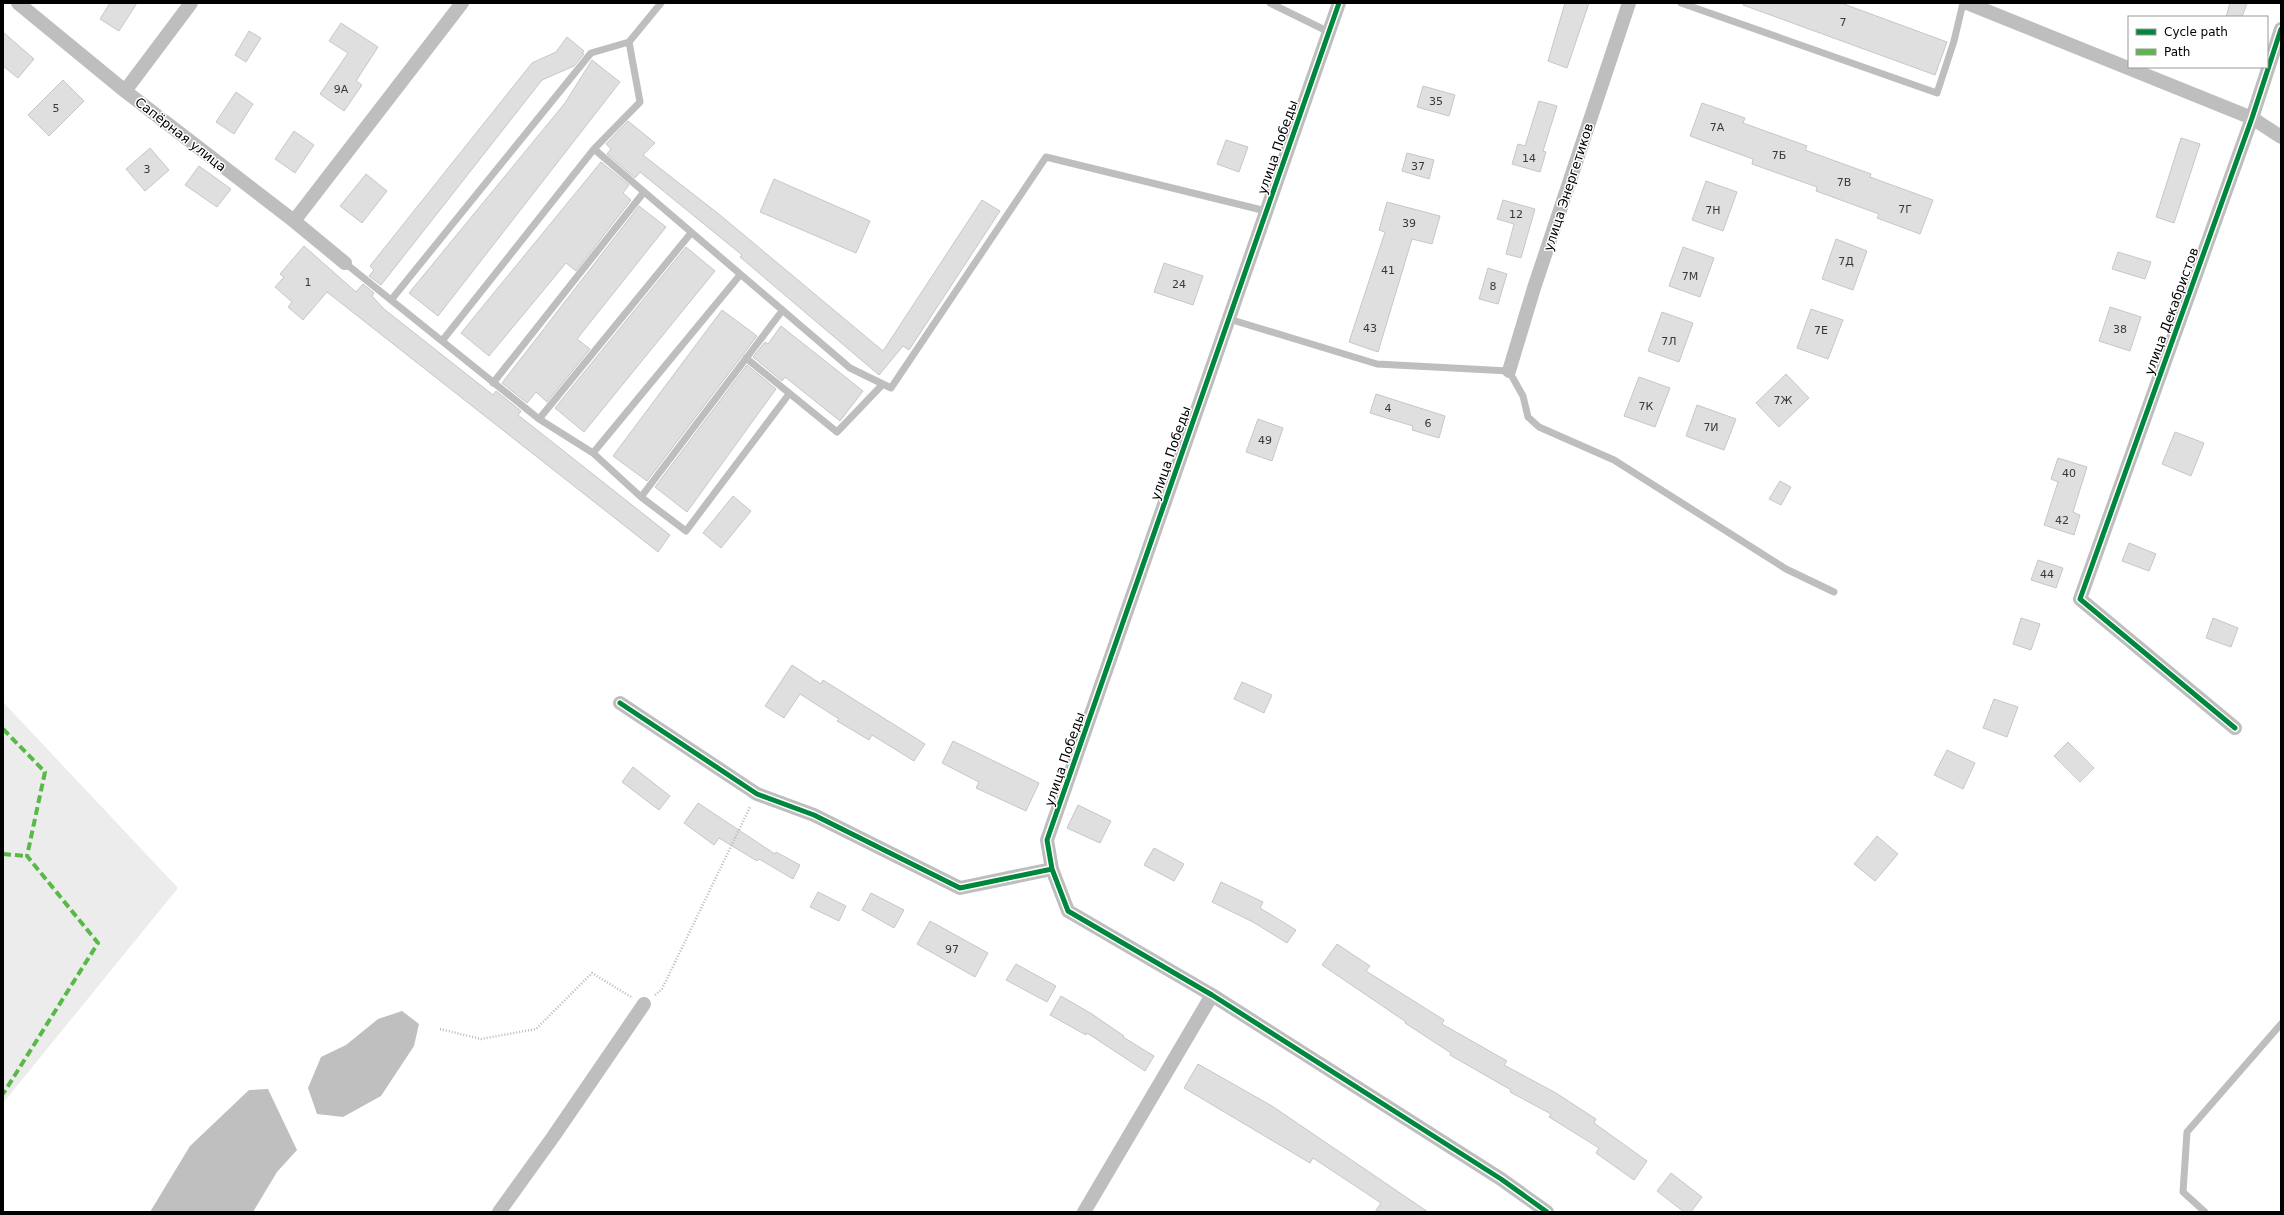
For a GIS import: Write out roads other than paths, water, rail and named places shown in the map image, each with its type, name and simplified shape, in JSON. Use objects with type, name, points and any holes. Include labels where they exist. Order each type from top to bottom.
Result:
[{"type":"street","name":"Сапёрная улица","points":[[18,3],[125,91],[294,221],[345,263]]},
{"type":"street","points":[[125,91],[191,3]]},
{"type":"street","points":[[294,221],[462,3]]},
{"type":"street","name":"улица Победы","points":[[1212,995],[1068,911],[1052,869],[1047,840],[1339,3]]},
{"type":"street","name":"улица Энергетиков","points":[[1509,371],[1536,281],[1629,3]]},
{"type":"street","points":[[1967,3],[2128,68]]},
{"type":"street","name":"улица Декабристов","points":[[2235,728],[2080,599],[2252,118],[2281,29]]},
{"type":"street","points":[[2128,68],[2252,118],[2281,137]]},
{"type":"street","points":[[620,703],[757,794],[814,815],[960,888],[1052,869]]},
{"type":"street","points":[[1084,1212],[1212,995],[1501,1179],[1547,1212]]},
{"type":"street","points":[[499,1212],[553,1137],[644,1004]]},
{"type":"lane","points":[[391,300],[591,53],[629,42],[661,3]]},
{"type":"lane","points":[[1270,3],[1329,32]]},
{"type":"lane","points":[[1681,3],[1936,93],[1954,41],[1963,3]]},
{"type":"lane","points":[[442,341],[594,149],[640,102],[629,42]]},
{"type":"lane","points":[[594,149],[850,368],[891,388],[1046,157],[1266,211]]},
{"type":"lane","points":[[493,383],[644,192]]},
{"type":"lane","points":[[538,420],[691,233]]},
{"type":"lane","points":[[345,263],[538,420],[593,453],[641,497],[686,531],[789,394]]},
{"type":"lane","points":[[593,453],[740,275]]},
{"type":"lane","points":[[641,497],[782,311]]},
{"type":"lane","points":[[1229,318],[1377,364],[1509,371],[1523,396],[1528,417],[1539,427],[1614,460],[1786,569],[1834,592]]},
{"type":"lane","points":[[746,358],[837,432],[883,384]]},
{"type":"lane","points":[[2205,1212],[2183,1192],[2187,1132],[2281,1024]]}]
